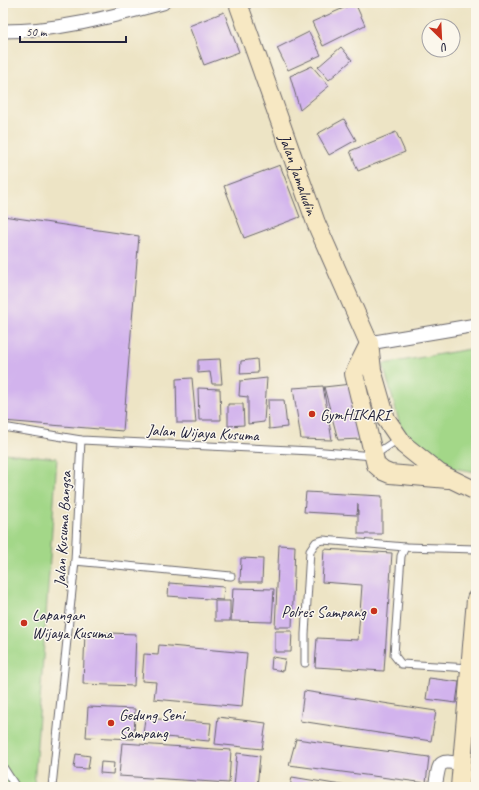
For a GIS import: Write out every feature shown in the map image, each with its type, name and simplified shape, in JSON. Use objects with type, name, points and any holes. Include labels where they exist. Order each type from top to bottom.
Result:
[{"type":"street","points":[[3,31],[30,31],[59,27],[106,18],[163,3]]},
{"type":"street","name":"Jalan Jamaludin","points":[[238,3],[316,223],[369,343],[372,370],[386,418],[398,439],[440,473],[476,491]]},
{"type":"street","points":[[369,343],[476,325]]},
{"type":"street","name":"Jalan Jamaludin","points":[[369,343],[354,374],[376,465],[383,471],[390,474],[451,479]]},
{"type":"street","points":[[460,787],[476,599]]},
{"type":"street","points":[[435,787],[439,766],[442,763],[445,761],[462,764]]},
{"type":"lane","name":"Jalan Wijaya Kusuma","points":[[3,427],[81,440],[312,451],[373,456]]},
{"type":"lane","points":[[373,456],[398,439]]},
{"type":"lane","name":"Jalan Kusuma Bangsa","points":[[52,787],[75,561],[81,440]]},
{"type":"lane","points":[[305,663],[305,634],[310,551],[316,542],[323,540],[476,549]]},
{"type":"lane","points":[[406,546],[401,556],[394,655],[396,660],[401,664],[470,668]]},
{"type":"lane","points":[[75,561],[231,576]]},
{"type":"lane","points":[[3,768],[16,787]]},
{"type":"green space","points":[[476,348],[476,472],[440,466],[404,439],[383,364]]},
{"type":"green space","name":"Lapangan Wijaya Kusuma","points":[[3,453],[57,458],[34,787],[3,787]]},
{"type":"building","points":[[355,3],[365,25],[323,46],[312,22]]},
{"type":"building","points":[[224,12],[239,52],[204,65],[189,26]]},
{"type":"building","points":[[309,32],[321,55],[288,70],[277,48]]},
{"type":"building","points":[[341,47],[352,60],[329,80],[318,67]]},
{"type":"building","points":[[312,66],[329,86],[300,110],[290,76]]},
{"type":"building","points":[[344,119],[356,140],[329,155],[317,134]]},
{"type":"building","points":[[396,132],[405,152],[358,171],[350,151]]},
{"type":"building","points":[[280,165],[300,217],[244,238],[224,186]]},
{"type":"building","points":[[3,216],[139,236],[123,431],[3,421]]},
{"type":"building","points":[[220,359],[222,384],[212,384],[210,372],[198,373],[198,360]]},
{"type":"building","points":[[257,359],[258,373],[240,374],[241,361]]},
{"type":"building","points":[[192,378],[196,423],[177,423],[176,379]]},
{"type":"building","points":[[267,378],[264,422],[248,424],[248,397],[239,396],[240,381]]},
{"type":"building","points":[[351,384],[361,439],[338,440],[324,387]]},
{"type":"building","name":"GymHIKARI","points":[[323,386],[332,440],[301,439],[293,388]]},
{"type":"building","points":[[198,388],[220,389],[221,420],[199,420]]},
{"type":"building","points":[[268,400],[284,400],[287,427],[269,429]]},
{"type":"building","points":[[228,404],[243,404],[244,425],[228,426]]},
{"type":"building","points":[[306,492],[382,496],[382,534],[358,534],[358,504],[357,515],[304,512]]},
{"type":"building","points":[[279,545],[295,546],[292,627],[275,627]]},
{"type":"building","name":"Polres Sampang","points":[[324,549],[392,553],[384,671],[315,667],[317,638],[358,640],[362,585],[322,582]]},
{"type":"building","points":[[241,558],[263,559],[262,582],[240,582]]},
{"type":"building","points":[[169,583],[224,587],[223,600],[168,596]]},
{"type":"building","points":[[233,588],[274,589],[272,622],[231,621]]},
{"type":"building","points":[[215,601],[230,601],[230,621],[215,621]]},
{"type":"building","points":[[275,631],[292,631],[291,652],[275,652]]},
{"type":"building","points":[[85,632],[136,634],[134,686],[83,684]]},
{"type":"building","points":[[159,645],[247,653],[242,707],[154,699],[156,682],[142,681],[144,654],[158,655]]},
{"type":"building","points":[[272,657],[285,659],[283,671],[271,669]]},
{"type":"building","points":[[429,678],[459,682],[456,703],[426,699]]},
{"type":"building","points":[[304,691],[436,711],[431,741],[300,721]]},
{"type":"building","name":"Gedung Seni Sampang","points":[[88,707],[135,709],[134,739],[86,737]]},
{"type":"building","points":[[218,717],[266,723],[262,749],[215,744]]},
{"type":"building","points":[[145,718],[211,723],[209,741],[143,735]]},
{"type":"building","points":[[296,739],[429,757],[426,783],[289,765]]},
{"type":"building","points":[[122,743],[231,750],[229,783],[119,776]]},
{"type":"building","points":[[237,753],[260,756],[257,787],[234,787]]},
{"type":"building","points":[[76,754],[90,756],[88,769],[74,768]]},
{"type":"building","points":[[101,762],[114,763],[113,774],[100,773]]},
{"type":"building","points":[[292,777],[347,786],[347,787],[290,787]]},
{"type":"place","name":"GymHIKARI","points":[[312,414]]},
{"type":"place","name":"Polres Sampang","points":[[374,611]]},
{"type":"place","name":"Lapangan Wijaya Kusuma","points":[[24,623]]},
{"type":"place","name":"Gedung Seni Sampang","points":[[111,723]]}]
